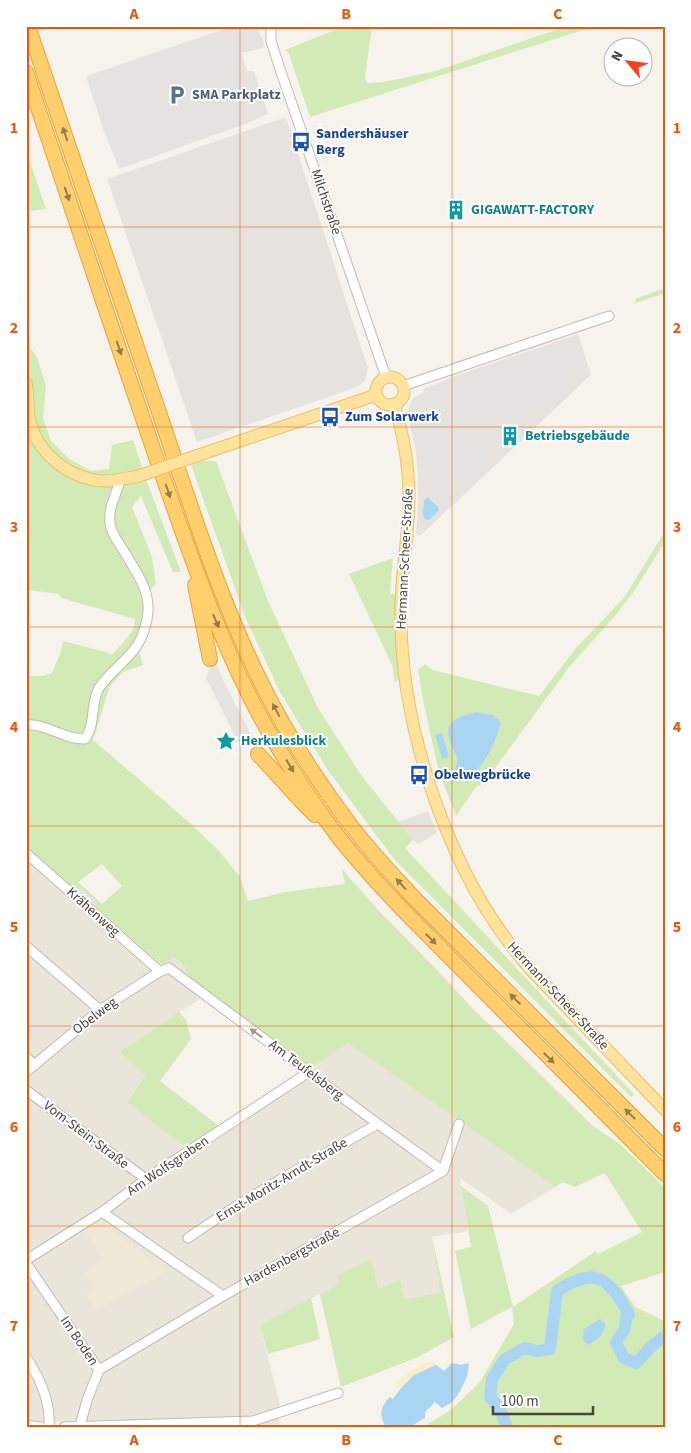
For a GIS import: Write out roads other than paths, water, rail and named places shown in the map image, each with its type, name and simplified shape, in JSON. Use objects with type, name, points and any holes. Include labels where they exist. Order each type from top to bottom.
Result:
[{"type":"highway","points":[[28,26],[208,553],[245,646],[282,722],[315,775],[353,828],[415,900],[665,1148]]},
{"type":"highway","points":[[26,72],[146,428],[210,609],[263,722],[300,783],[339,838]]},
{"type":"highway","points":[[192,560],[196,591],[210,659]]},
{"type":"highway","points":[[258,754],[303,804],[339,838],[405,912],[665,1174]]},
{"type":"main road","points":[[386,377],[397,379],[403,386],[404,392],[402,397],[394,404],[384,403],[376,395],[377,385],[386,377]]},
{"type":"main road","points":[[26,383],[31,422],[36,437],[48,454],[66,469],[81,476],[104,481],[138,476],[376,395]]},
{"type":"main road","name":"Hermann-Scheer-Straße","points":[[394,404],[402,438],[409,496],[401,609],[401,643],[405,684],[417,744],[446,830],[474,891],[511,947],[665,1110]]},
{"type":"street","name":"Milchstraße","points":[[271,26],[271,41],[280,69],[386,377]]},
{"type":"street","points":[[403,386],[610,316]]},
{"type":"street","points":[[26,725],[85,739],[91,727],[95,694],[104,680],[138,645],[142,637],[149,613],[148,598],[141,580],[111,528],[110,508],[120,480]]},
{"type":"street","name":"Krähenweg","points":[[26,853],[159,972]]},
{"type":"street","points":[[26,946],[100,1010]]},
{"type":"street","name":"Obelweg","points":[[26,1072],[100,1010],[159,972],[169,968]]},
{"type":"street","name":"Am Teufelsberg","points":[[169,968],[443,1171]]},
{"type":"street","points":[[26,1056],[35,1065]]},
{"type":"street","name":"Am Wolfsgraben","points":[[26,1262],[102,1212],[146,1179],[309,1072]]},
{"type":"street","name":"Vom-Stein-Straße","points":[[26,1090],[146,1179]]},
{"type":"street","name":"Ernst-Moritz-Arndt-Straße","points":[[188,1238],[303,1166],[378,1124]]},
{"type":"street","points":[[443,1171],[459,1124]]},
{"type":"street","name":"Hardenbergstraße","points":[[99,1370],[223,1296],[443,1171]]},
{"type":"street","points":[[102,1212],[223,1296]]},
{"type":"street","name":"Im Boden","points":[[26,1262],[99,1370],[87,1400],[80,1426]]},
{"type":"street","points":[[26,1357],[35,1370],[47,1399],[50,1417],[49,1427]]},
{"type":"street","points":[[64,1427],[253,1421],[338,1393]]},
{"type":"street","points":[[26,1425],[41,1427]]},
{"type":"water","points":[[427,497],[439,510],[429,520],[425,519],[423,515],[424,501]]},
{"type":"water","points":[[476,712],[492,715],[501,722],[488,755],[466,782],[458,778],[454,772],[458,759],[448,734],[451,723],[456,719]]},
{"type":"water","points":[[442,733],[449,757],[442,759],[435,735]]},
{"type":"water","points":[[600,1319],[606,1325],[601,1336],[588,1345],[583,1339],[584,1329]]},
{"type":"water","points":[[452,1363],[461,1365],[468,1363],[469,1367],[464,1383],[453,1401],[442,1408],[435,1402],[425,1412],[425,1418],[413,1425],[386,1427],[382,1419],[382,1408],[390,1397],[393,1399],[414,1375],[436,1365],[444,1371]]},
{"type":"waterway","points":[[507,1427],[499,1408],[490,1397],[492,1379],[505,1359],[525,1348],[536,1351],[550,1349],[557,1291],[570,1283],[581,1279],[599,1279],[614,1291],[629,1314],[627,1311],[625,1328],[616,1343],[624,1358],[636,1363],[653,1345],[665,1336]]},
{"type":"place","name":"SMA Parkplatz","points":[[177,95]]},
{"type":"place","name":"Sandershäuser Berg","points":[[301,142]]},
{"type":"place","name":"GIGAWATT-FACTORY","points":[[456,210]]},
{"type":"place","name":"Zum Solarwerk","points":[[330,417]]},
{"type":"place","name":"Betriebsgebäude","points":[[510,436]]},
{"type":"place","name":"Herkulesblick","points":[[226,741]]},
{"type":"place","name":"Obelwegbrücke","points":[[419,775]]}]
